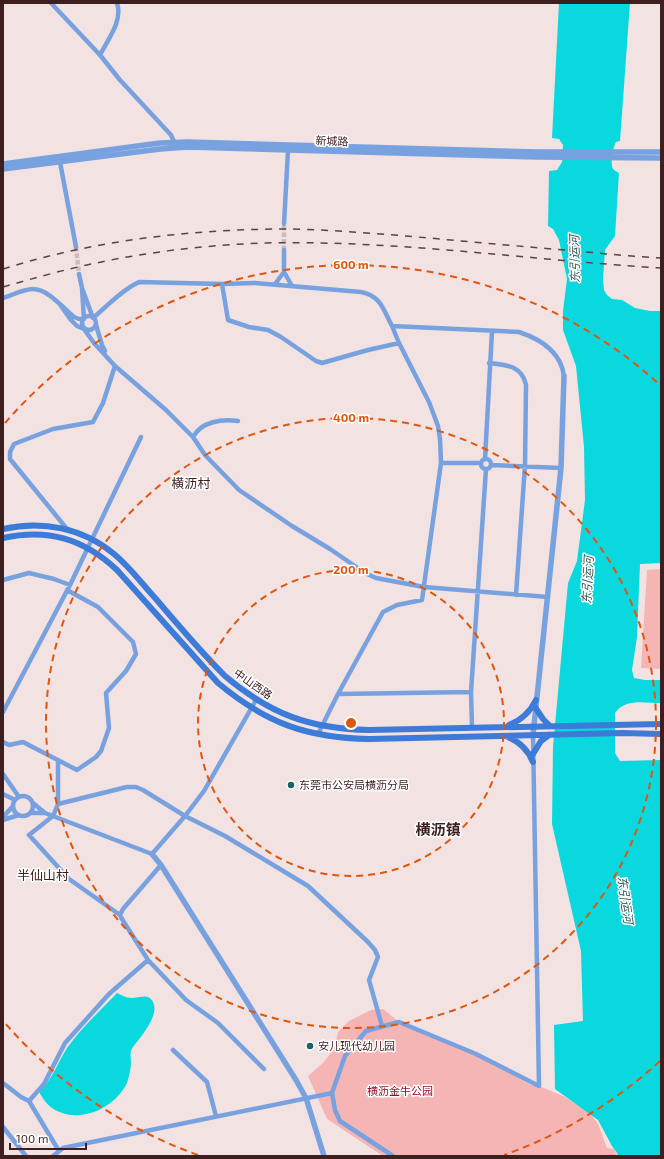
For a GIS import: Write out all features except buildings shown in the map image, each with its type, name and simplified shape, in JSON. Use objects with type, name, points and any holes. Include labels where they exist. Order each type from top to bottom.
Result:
[{"type":"main road","name":"中山西路","points":[[3,529],[27,525],[41,525],[67,530],[92,539],[109,550],[124,563],[225,676],[242,691],[281,713],[302,721],[322,726],[369,730],[505,726],[661,724]]},
{"type":"main road","name":"中山西路","points":[[3,538],[28,534],[52,536],[76,542],[88,547],[117,570],[218,683],[236,698],[252,708],[277,722],[299,730],[346,739],[622,733],[661,734]]},
{"type":"main road","points":[[505,726],[515,723],[524,717],[536,703],[543,719],[550,726]]},
{"type":"main road","points":[[533,754],[542,741],[549,735]]},
{"type":"main road","points":[[505,736],[522,745],[533,762]]},
{"type":"street","points":[[51,3],[100,55],[120,80],[171,135],[176,145]]},
{"type":"street","points":[[100,55],[118,21],[120,11],[117,3]]},
{"type":"street","name":"新城路","points":[[3,169],[176,145],[218,142],[555,155]]},
{"type":"street","name":"新城路","points":[[3,164],[160,143],[210,147],[288,150],[555,155],[615,155],[661,152]]},
{"type":"street","points":[[284,224],[288,150]]},
{"type":"street","name":"新城路","points":[[615,155],[661,158]]},
{"type":"street","points":[[60,162],[76,247]]},
{"type":"street","points":[[284,250],[284,272],[292,286]]},
{"type":"street","points":[[275,284],[284,272]]},
{"type":"street","points":[[79,274],[82,288],[96,324],[102,345],[115,366],[166,410],[193,437],[205,455],[239,490],[292,526],[330,549],[357,569],[376,578],[424,587],[548,597]]},
{"type":"street","points":[[93,318],[132,285],[139,282],[275,284],[369,294],[380,302],[432,408],[440,439],[441,463],[424,587],[422,600],[397,605],[383,612],[318,734]]},
{"type":"street","points":[[222,284],[228,320],[249,327],[268,330],[281,337],[316,362],[322,363],[399,343]]},
{"type":"street","points":[[82,288],[84,319],[82,323],[94,343],[108,356]]},
{"type":"street","points":[[3,298],[34,289],[45,292],[77,318],[84,319],[87,316],[93,318]]},
{"type":"street","points":[[61,306],[74,324],[88,330],[92,329],[96,324]]},
{"type":"street","points":[[392,326],[519,332],[532,336],[548,348],[563,365],[564,376],[561,468],[533,726],[539,1086],[476,1054],[399,1022],[366,1031],[345,1056],[332,1093],[335,1110],[340,1121],[392,1156]]},
{"type":"street","points":[[441,463],[481,463],[485,459],[489,363],[492,330]]},
{"type":"street","points":[[489,363],[513,367],[525,378],[527,388],[525,465],[516,594]]},
{"type":"street","points":[[67,530],[10,459],[10,452],[14,444],[53,429],[92,422],[103,403],[115,366]]},
{"type":"street","points":[[193,437],[202,426],[226,420],[238,422]]},
{"type":"street","points":[[3,712],[70,585],[141,437]]},
{"type":"street","points":[[485,459],[489,459],[492,465]]},
{"type":"street","points":[[481,463],[482,467],[486,469]]},
{"type":"street","points":[[486,469],[490,468],[492,465],[525,465],[561,468]]},
{"type":"street","points":[[472,727],[471,692],[486,469]]},
{"type":"street","points":[[3,580],[29,573],[54,578],[70,585]]},
{"type":"street","points":[[3,742],[9,745],[23,742],[77,770],[96,757],[101,751],[109,728],[106,693],[126,671],[136,654],[133,642],[98,607],[67,590]]},
{"type":"street","points":[[338,694],[471,692]]},
{"type":"street","points":[[152,854],[185,816],[204,791],[256,700]]},
{"type":"street","points":[[58,760],[58,804],[53,816],[29,835],[69,879],[120,915],[148,960],[186,1000],[218,1023],[264,1069]]},
{"type":"street","points":[[3,774],[19,797]]},
{"type":"street","points":[[58,804],[127,787],[143,790],[185,816],[225,836],[308,886],[375,950],[378,957],[369,980],[382,1026]]},
{"type":"street","points":[[3,794],[15,800]]},
{"type":"street","points":[[3,818],[13,806],[15,800],[19,797],[28,797],[45,813],[152,854],[161,865],[296,1080],[306,1098],[324,1156]]},
{"type":"street","points":[[30,814],[33,809],[33,803]]},
{"type":"street","points":[[13,806],[19,815]]},
{"type":"street","points":[[3,818],[45,813]]},
{"type":"street","points":[[120,915],[127,903],[161,865]]},
{"type":"street","points":[[29,1101],[44,1084],[65,1043],[109,994],[148,960]]},
{"type":"street","points":[[173,1050],[207,1082],[216,1116]]},
{"type":"street","points":[[3,1083],[21,1097],[29,1101],[59,1151]]},
{"type":"street","points":[[53,1156],[63,1148],[332,1093]]},
{"type":"street","points":[[3,1127],[26,1156]]},
{"type":"green space","points":[[661,569],[661,669],[641,668],[647,570]]},
{"type":"green space","name":"横沥金牛公园","points":[[383,1009],[399,1022],[488,1061],[531,1085],[539,1086],[563,1096],[590,1113],[598,1124],[607,1148],[614,1149],[617,1156],[383,1156],[327,1119],[308,1076],[323,1063],[334,1049],[338,1032],[349,1021],[371,1010]]},
{"type":"water","name":"东引运河","points":[[559,3],[630,3],[620,141],[616,142],[615,144],[612,160],[613,169],[619,173],[615,236],[605,250],[603,279],[604,290],[612,299],[622,300],[635,308],[650,311],[661,311],[661,563],[640,564],[637,637],[632,670],[634,678],[661,680],[661,703],[636,702],[619,708],[615,713],[615,753],[620,761],[661,760],[661,1156],[618,1156],[598,1120],[555,1089],[554,1025],[583,1021],[581,951],[552,824],[553,747],[568,583],[577,561],[585,500],[584,447],[576,366],[563,330],[563,311],[567,279],[559,240],[553,229],[548,226],[549,171],[557,170],[562,162],[563,145],[559,139],[552,138]]},
{"type":"water","points":[[117,993],[129,998],[149,998],[153,1002],[154,1007],[152,1020],[131,1051],[131,1067],[127,1083],[122,1092],[114,1100],[96,1111],[76,1115],[65,1114],[55,1110],[46,1102],[39,1092],[44,1087],[72,1041]]},
{"type":"tunnel","points":[[284,224],[284,250]]},
{"type":"tunnel","points":[[76,247],[79,274]]},
{"type":"railway","points":[[3,269],[73,251],[144,238],[217,231],[289,229],[359,232],[661,258]]},
{"type":"railway","points":[[3,287],[66,270],[131,256],[198,247],[265,243],[315,243],[414,247],[661,268]]},
{"type":"place","name":"东莞市公安局横沥分局","points":[[291,785]]},
{"type":"place","name":"安儿现代幼儿园","points":[[310,1046]]},
{"type":"district","name":"横沥村","points":[[191,483]]},
{"type":"district","name":"横沥镇","points":[[438,830]]},
{"type":"district","name":"半仙山村","points":[[43,875]]}]
